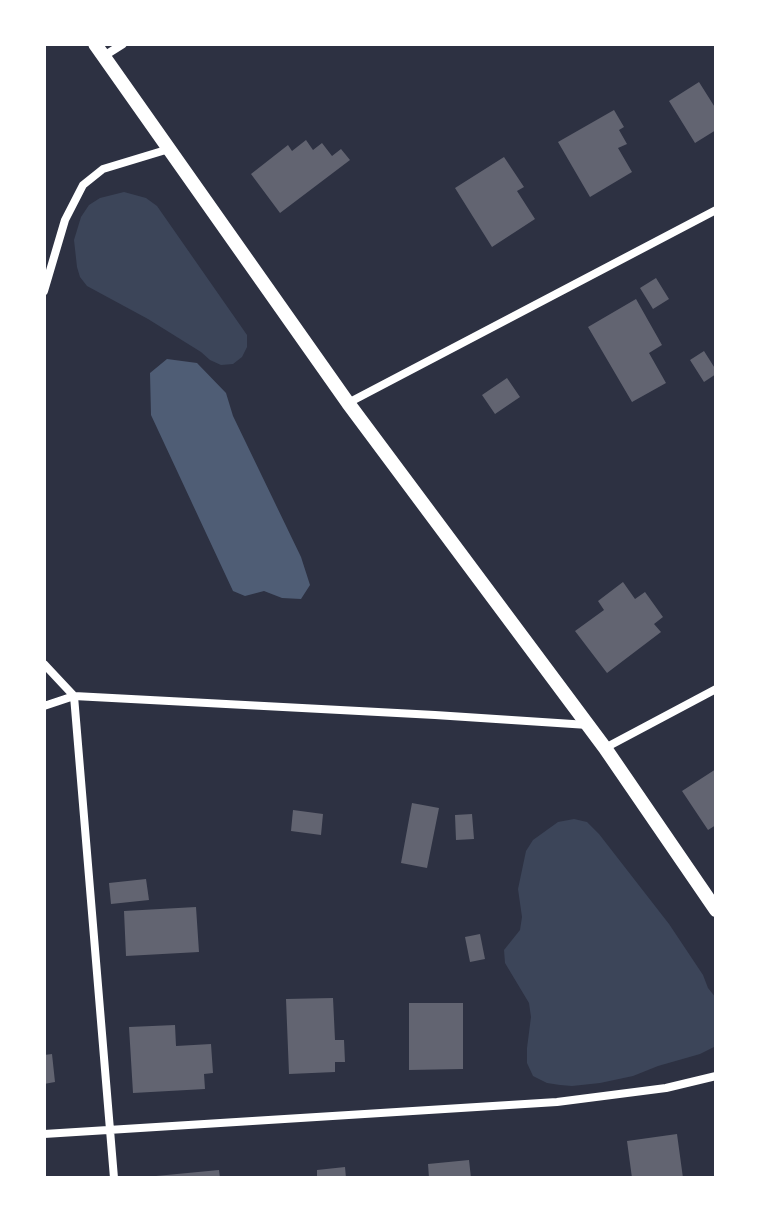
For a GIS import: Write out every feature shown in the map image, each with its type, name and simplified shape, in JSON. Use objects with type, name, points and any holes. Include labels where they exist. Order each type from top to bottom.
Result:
[{"type":"street","points":[[123,44],[100,50],[348,403],[605,748],[716,910]]},
{"type":"street","points":[[44,291],[65,220],[83,185],[103,169],[169,149]]},
{"type":"street","points":[[348,403],[716,210]]},
{"type":"street","points":[[44,664],[74,696],[114,1178]]},
{"type":"street","points":[[605,748],[716,689]]},
{"type":"street","points":[[44,706],[74,696],[588,725]]},
{"type":"street","points":[[44,1134],[557,1102],[666,1088],[716,1076]]},
{"type":"shaded area","points":[[124,192],[146,198],[157,206],[247,335],[247,347],[242,357],[233,364],[221,365],[210,360],[148,319],[87,286],[80,277],[74,240],[81,217],[89,205],[100,198]]},
{"type":"shaded area","points":[[167,359],[197,363],[226,393],[233,416],[301,557],[310,585],[301,599],[282,598],[264,591],[245,596],[233,591],[151,415],[150,373]]},
{"type":"shaded area","points":[[574,819],[587,822],[599,834],[669,924],[703,975],[716,998],[716,1046],[633,1076],[600,1083],[560,1085],[533,1076],[527,1063],[531,1017],[529,1003],[505,963],[504,950],[520,930],[522,917],[518,889],[526,851],[533,840],[558,822]]},
{"type":"building","points":[[699,82],[716,109],[716,130],[695,143],[669,101]]},
{"type":"building","points":[[614,110],[624,127],[619,130],[627,144],[618,148],[632,172],[590,197],[558,142]]},
{"type":"building","points":[[306,140],[313,150],[322,143],[332,156],[341,149],[350,160],[280,213],[251,174],[288,145],[292,151]]},
{"type":"building","points":[[504,157],[524,187],[517,191],[535,219],[492,247],[455,188]]},
{"type":"building","points":[[656,278],[669,299],[653,309],[640,288]]},
{"type":"building","points":[[636,299],[662,345],[649,353],[666,383],[632,402],[588,327]]},
{"type":"building","points":[[704,351],[716,374],[704,382],[690,360]]},
{"type":"building","points":[[507,378],[520,397],[495,414],[482,395]]},
{"type":"building","points":[[623,582],[635,599],[645,592],[663,617],[654,624],[661,632],[607,673],[575,631],[604,610],[598,601]]},
{"type":"building","points":[[716,769],[716,825],[708,830],[682,791]]},
{"type":"building","points":[[412,803],[439,808],[427,868],[401,863]]},
{"type":"building","points":[[293,810],[323,814],[321,835],[291,831]]},
{"type":"building","points":[[472,814],[474,839],[456,840],[455,815]]},
{"type":"building","points":[[146,879],[149,900],[111,904],[109,883]]},
{"type":"building","points":[[196,907],[199,952],[126,956],[124,911]]},
{"type":"building","points":[[480,934],[485,959],[470,962],[465,937]]},
{"type":"building","points":[[333,998],[335,1040],[344,1040],[345,1062],[335,1062],[335,1072],[289,1074],[286,999]]},
{"type":"building","points":[[409,1003],[463,1003],[463,1069],[409,1070]]},
{"type":"building","points":[[175,1025],[176,1046],[211,1044],[213,1073],[204,1074],[205,1089],[133,1093],[129,1027]]},
{"type":"building","points":[[52,1054],[55,1082],[44,1084],[44,1055]]},
{"type":"building","points":[[677,1134],[683,1178],[632,1178],[627,1141]]},
{"type":"building","points":[[469,1160],[471,1178],[429,1178],[428,1164]]},
{"type":"building","points":[[345,1167],[346,1178],[317,1178],[317,1170]]},
{"type":"building","points":[[219,1170],[220,1178],[156,1178],[156,1176]]}]
